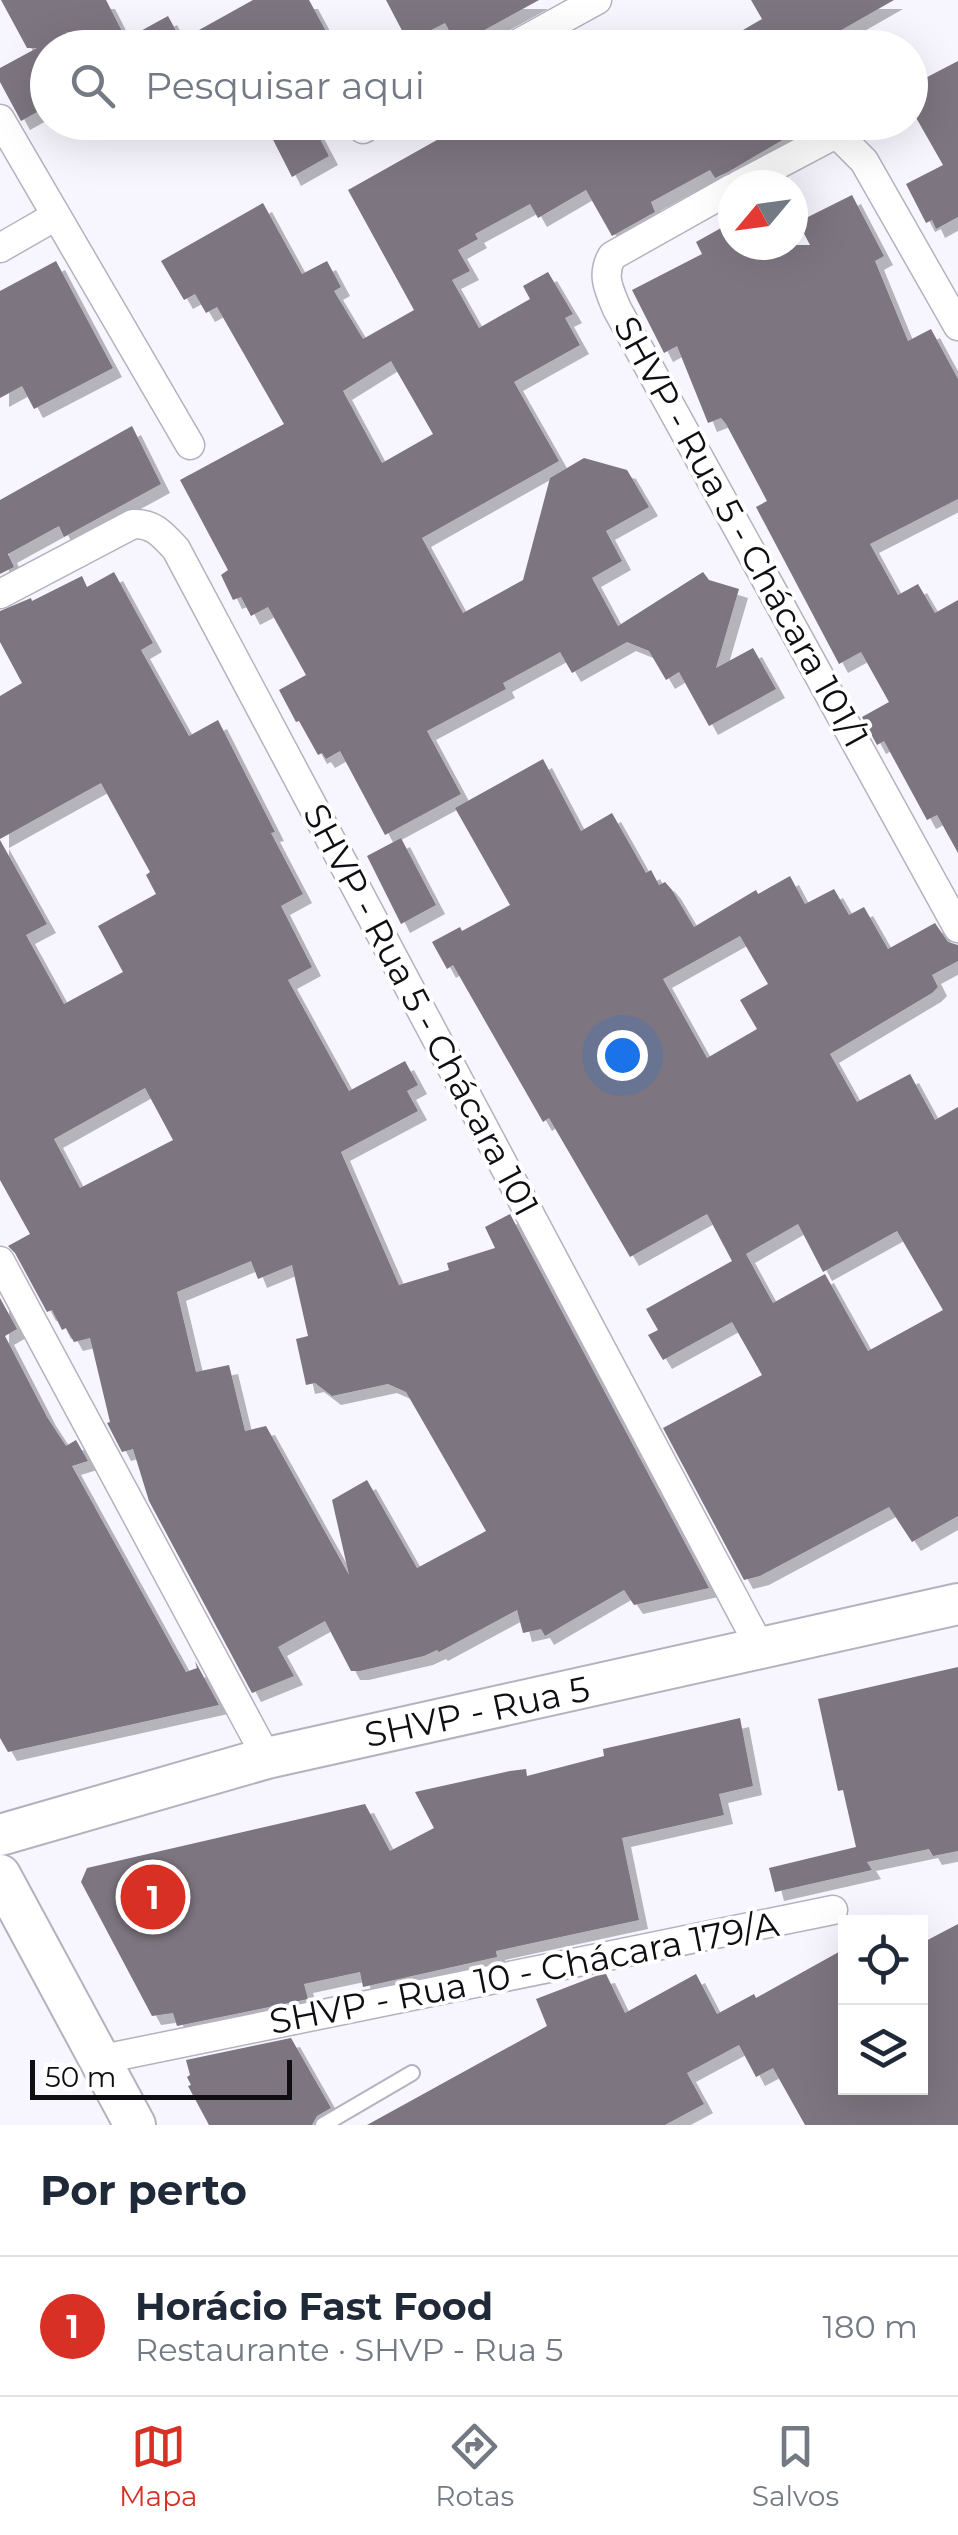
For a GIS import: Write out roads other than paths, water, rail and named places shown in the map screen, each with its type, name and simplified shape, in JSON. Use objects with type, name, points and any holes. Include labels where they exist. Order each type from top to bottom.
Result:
[{"type":"street","points":[[533,30],[562,8],[596,0]]},
{"type":"street","points":[[0,119],[190,445]]},
{"type":"street","name":"SHVP - Rua 5 - Chácara 101/1","points":[[767,170],[824,140]]},
{"type":"street","name":"SHVP - Rua 5 - Chácara 101/1","points":[[843,140],[864,161],[958,326]]},
{"type":"street","name":"SHVP - Rua 5 - Chácara 101/1","points":[[718,195],[612,256],[606,266],[605,281],[616,309],[958,928]]},
{"type":"street","points":[[0,248],[54,217]]},
{"type":"street","name":"SHVP - Rua 5 - Chácara 101","points":[[0,594],[132,524],[157,529],[176,549],[761,1649]]},
{"type":"street","points":[[0,1261],[268,1758]]},
{"type":"street","name":"SHVP - Rua 5","points":[[0,1834],[268,1758],[958,1604]]},
{"type":"street","points":[[0,1875],[134,2125]]},
{"type":"street","name":"SHVP - Rua 10 - Chácara 179/A","points":[[98,2060],[833,1910]]},
{"type":"lane","points":[[324,2125],[412,2073]]},
{"type":"place","name":"Horácio Fast Food","points":[[153,1897]]}]
